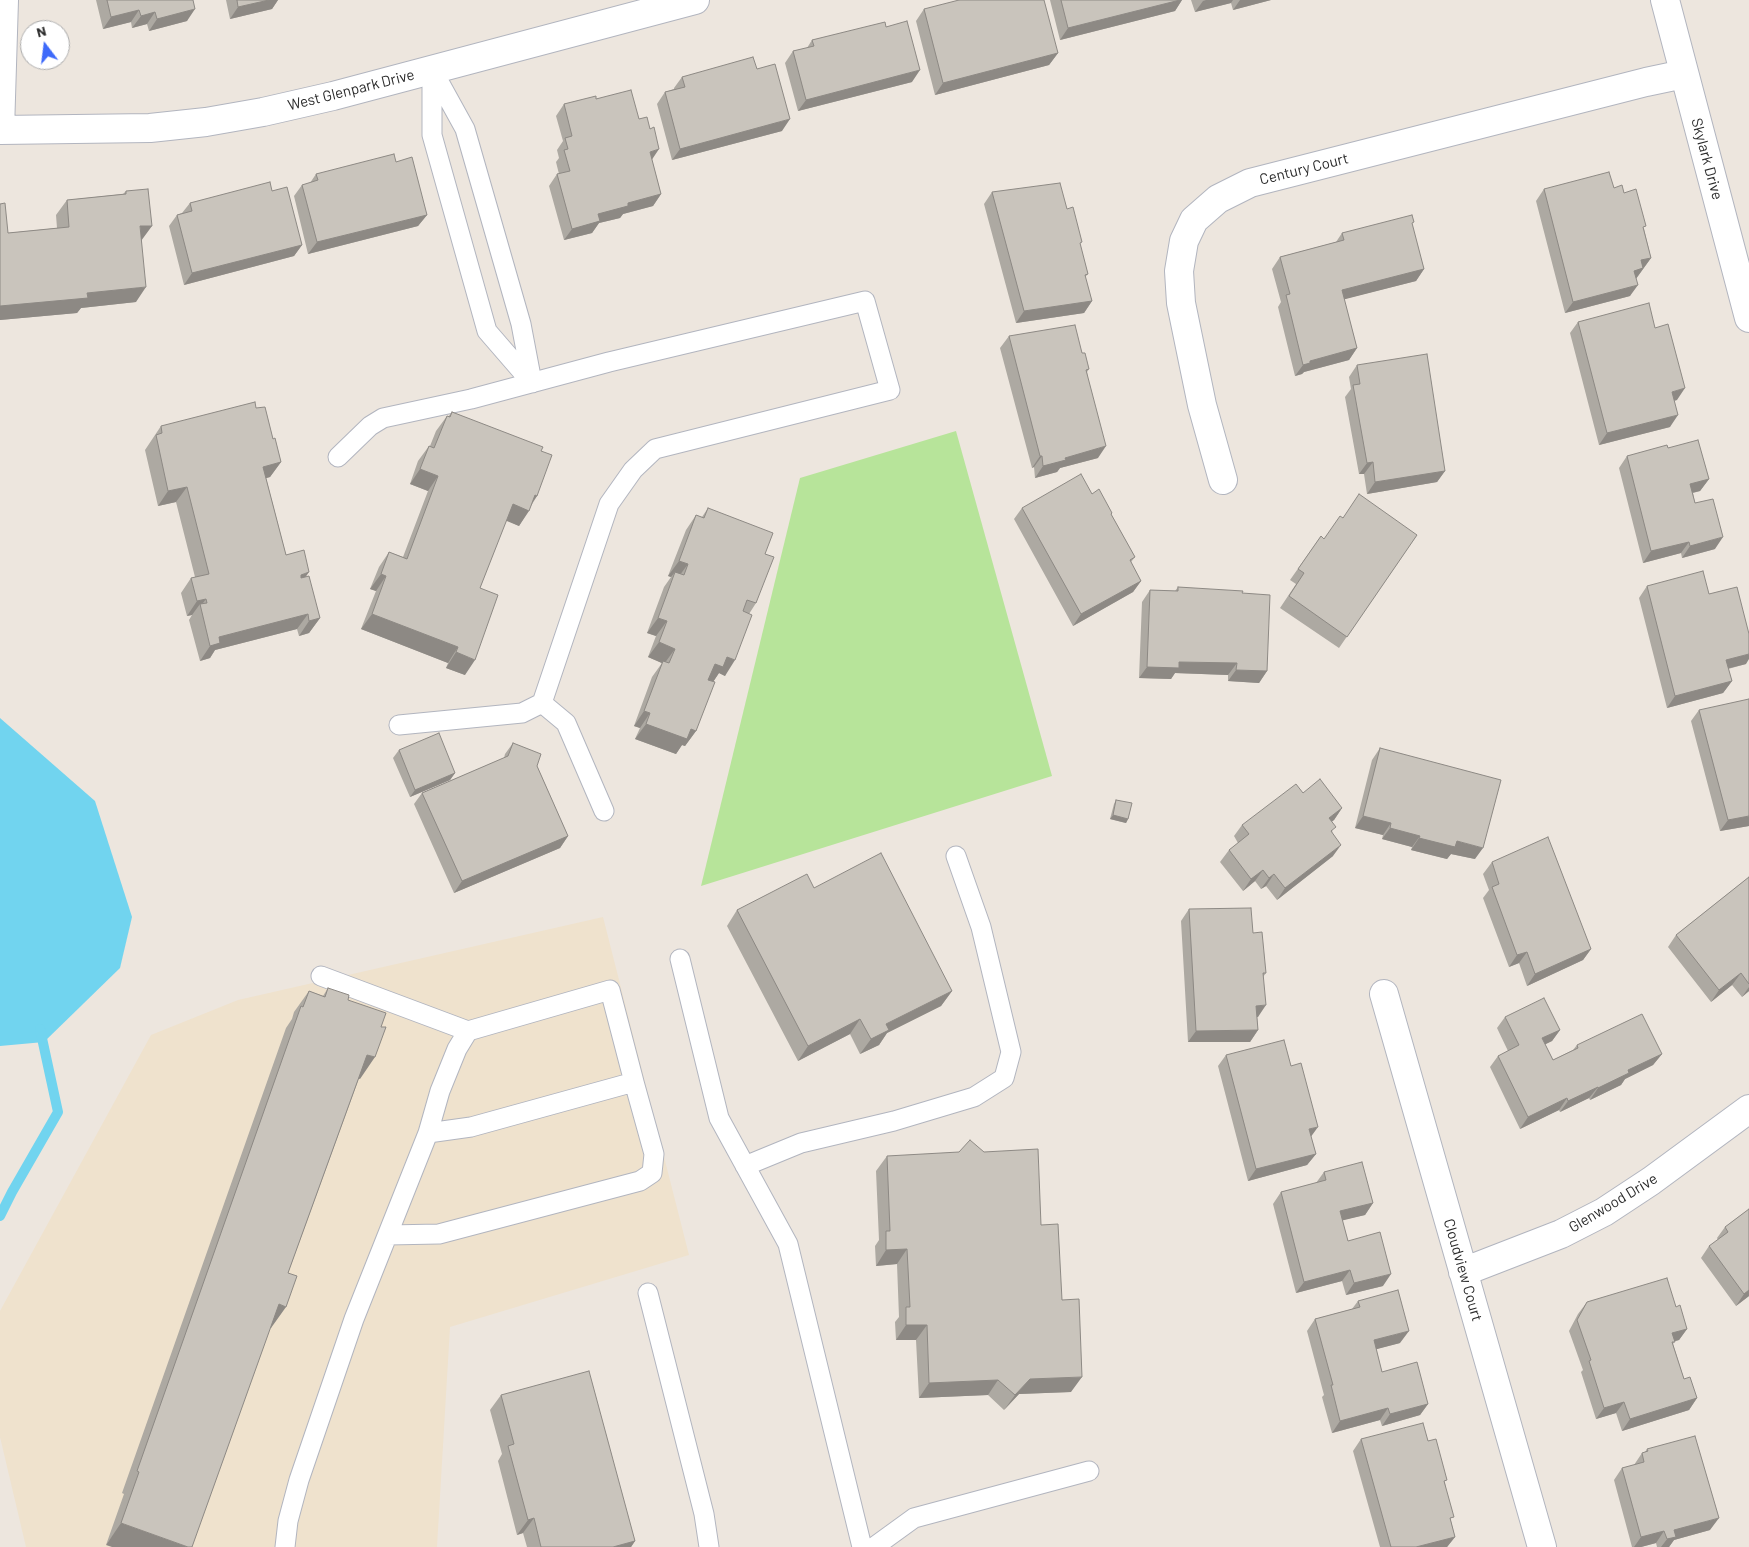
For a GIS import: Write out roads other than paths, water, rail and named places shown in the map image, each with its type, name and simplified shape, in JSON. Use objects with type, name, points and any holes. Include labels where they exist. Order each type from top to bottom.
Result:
[{"type":"street","points":[[0,130],[4,0]]},
{"type":"street","name":"West Glenpark Drive","points":[[0,130],[150,128],[206,122],[262,112],[333,96],[695,0]]},
{"type":"street","name":"Skylark Drive","points":[[1665,0],[1749,318]]},
{"type":"street","name":"Century Court","points":[[1223,480],[1202,405],[1181,303],[1179,271],[1184,241],[1194,220],[1206,209],[1218,199],[1250,183],[1684,74]]},
{"type":"street","name":"Cloudview Court","points":[[1384,994],[1542,1547]]},
{"type":"street","name":"Glenwood Drive","points":[[1463,1272],[1561,1234],[1604,1212],[1651,1181],[1749,1109]]},
{"type":"lane","points":[[432,69],[465,129],[521,324],[532,383]]},
{"type":"lane","points":[[432,69],[432,135],[488,331],[532,383]]},
{"type":"lane","points":[[338,457],[370,426],[383,418],[471,399],[609,362],[865,301],[890,390],[655,449],[633,470],[609,504],[542,703],[522,713],[399,725]]},
{"type":"lane","points":[[542,703],[566,723],[604,811]]},
{"type":"lane","points":[[745,1166],[801,1143],[894,1121],[974,1097],[1004,1078],[1011,1052],[981,928],[956,856]]},
{"type":"lane","points":[[680,959],[719,1118],[788,1244],[862,1547]]},
{"type":"lane","points":[[321,976],[468,1031],[610,990],[654,1154],[652,1173],[640,1181],[439,1234],[388,1235]]},
{"type":"lane","points":[[285,1547],[288,1521],[299,1480],[354,1319],[428,1133],[440,1091],[457,1048],[468,1031]]},
{"type":"lane","points":[[428,1133],[472,1127],[634,1082]]},
{"type":"lane","points":[[648,1293],[704,1514],[709,1547]]},
{"type":"lane","points":[[874,1547],[914,1518],[1089,1471]]},
{"type":"water","points":[[0,718],[95,801],[132,917],[120,968],[44,1042],[0,1046]]},
{"type":"waterway","points":[[0,1216],[58,1112],[40,1029]]}]
